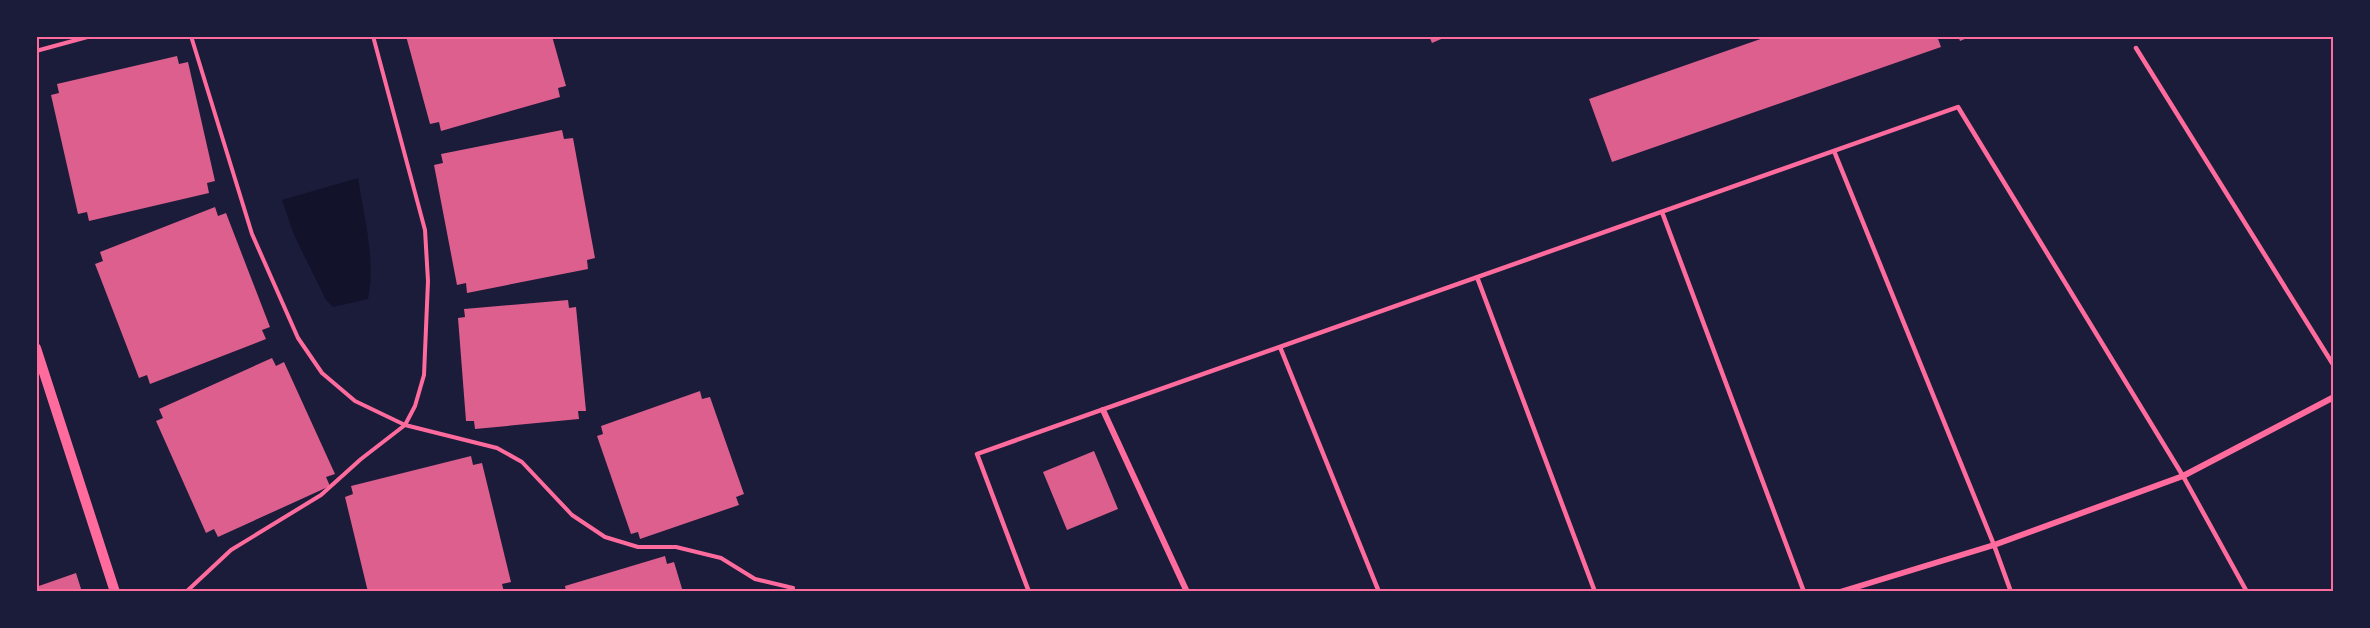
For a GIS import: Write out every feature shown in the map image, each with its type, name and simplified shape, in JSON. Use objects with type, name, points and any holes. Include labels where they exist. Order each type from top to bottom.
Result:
[{"type":"street","points":[[36,348],[115,592]]},
{"type":"street","points":[[1840,592],[1994,544],[2183,476],[2334,397]]},
{"type":"street","points":[[1103,410],[1187,592]]},
{"type":"lane","points":[[2136,48],[2334,366]]},
{"type":"lane","points":[[1029,592],[977,454],[1958,107],[2183,476],[2247,592]]},
{"type":"lane","points":[[1834,151],[2012,592]]},
{"type":"lane","points":[[1662,212],[1804,592]]},
{"type":"lane","points":[[1476,277],[1595,592]]},
{"type":"lane","points":[[1280,347],[1379,592]]},
{"type":"path","points":[[36,51],[91,36]]},
{"type":"path","points":[[191,36],[252,234],[298,338],[322,373],[356,401],[405,425],[497,448],[522,462],[572,515],[605,537],[638,547],[676,547],[721,558],[755,579],[793,588]]},
{"type":"path","points":[[186,592],[231,550],[321,495],[361,459],[405,425],[415,406],[424,375],[428,280],[425,230],[373,36]]},
{"type":"shaded area","points":[[358,178],[370,254],[368,299],[333,307],[326,300],[294,235],[282,200]]},
{"type":"building","points":[[406,36],[552,36],[566,86],[558,88],[560,97],[441,131],[439,122],[430,124]]},
{"type":"building","points":[[1429,36],[1448,36],[1432,43]]},
{"type":"building","points":[[1769,36],[1937,36],[1941,47],[1612,162],[1589,99]]},
{"type":"building","points":[[1958,36],[1972,36],[1960,41]]},
{"type":"building","points":[[177,56],[179,64],[188,62],[215,181],[207,183],[209,193],[89,221],[87,212],[78,214],[51,95],[59,93],[57,84]]},
{"type":"building","points":[[562,130],[564,139],[573,138],[595,258],[587,260],[588,269],[467,293],[466,283],[457,285],[434,165],[443,163],[441,154]]},
{"type":"building","points":[[215,207],[218,216],[226,213],[270,327],[262,330],[266,339],[150,384],[147,375],[139,378],[95,264],[103,261],[100,252]]},
{"type":"building","points":[[568,300],[569,308],[576,307],[586,411],[578,411],[579,419],[475,429],[474,421],[466,421],[458,318],[465,317],[464,309]]},
{"type":"building","points":[[272,358],[276,366],[284,362],[335,474],[326,477],[330,486],[218,537],[214,529],[206,533],[156,421],[163,418],[159,409]]},
{"type":"building","points":[[700,391],[702,399],[710,397],[744,494],[736,497],[739,505],[640,539],[638,532],[631,534],[597,436],[603,434],[601,426]]},
{"type":"building","points":[[1094,451],[1118,509],[1067,530],[1043,472]]},
{"type":"building","points":[[471,456],[473,465],[482,463],[511,582],[502,584],[504,592],[368,592],[345,497],[353,494],[351,486]]},
{"type":"building","points":[[665,556],[667,564],[674,562],[683,592],[566,592],[565,586]]},
{"type":"building","points":[[76,573],[82,592],[36,592],[36,587]]}]
